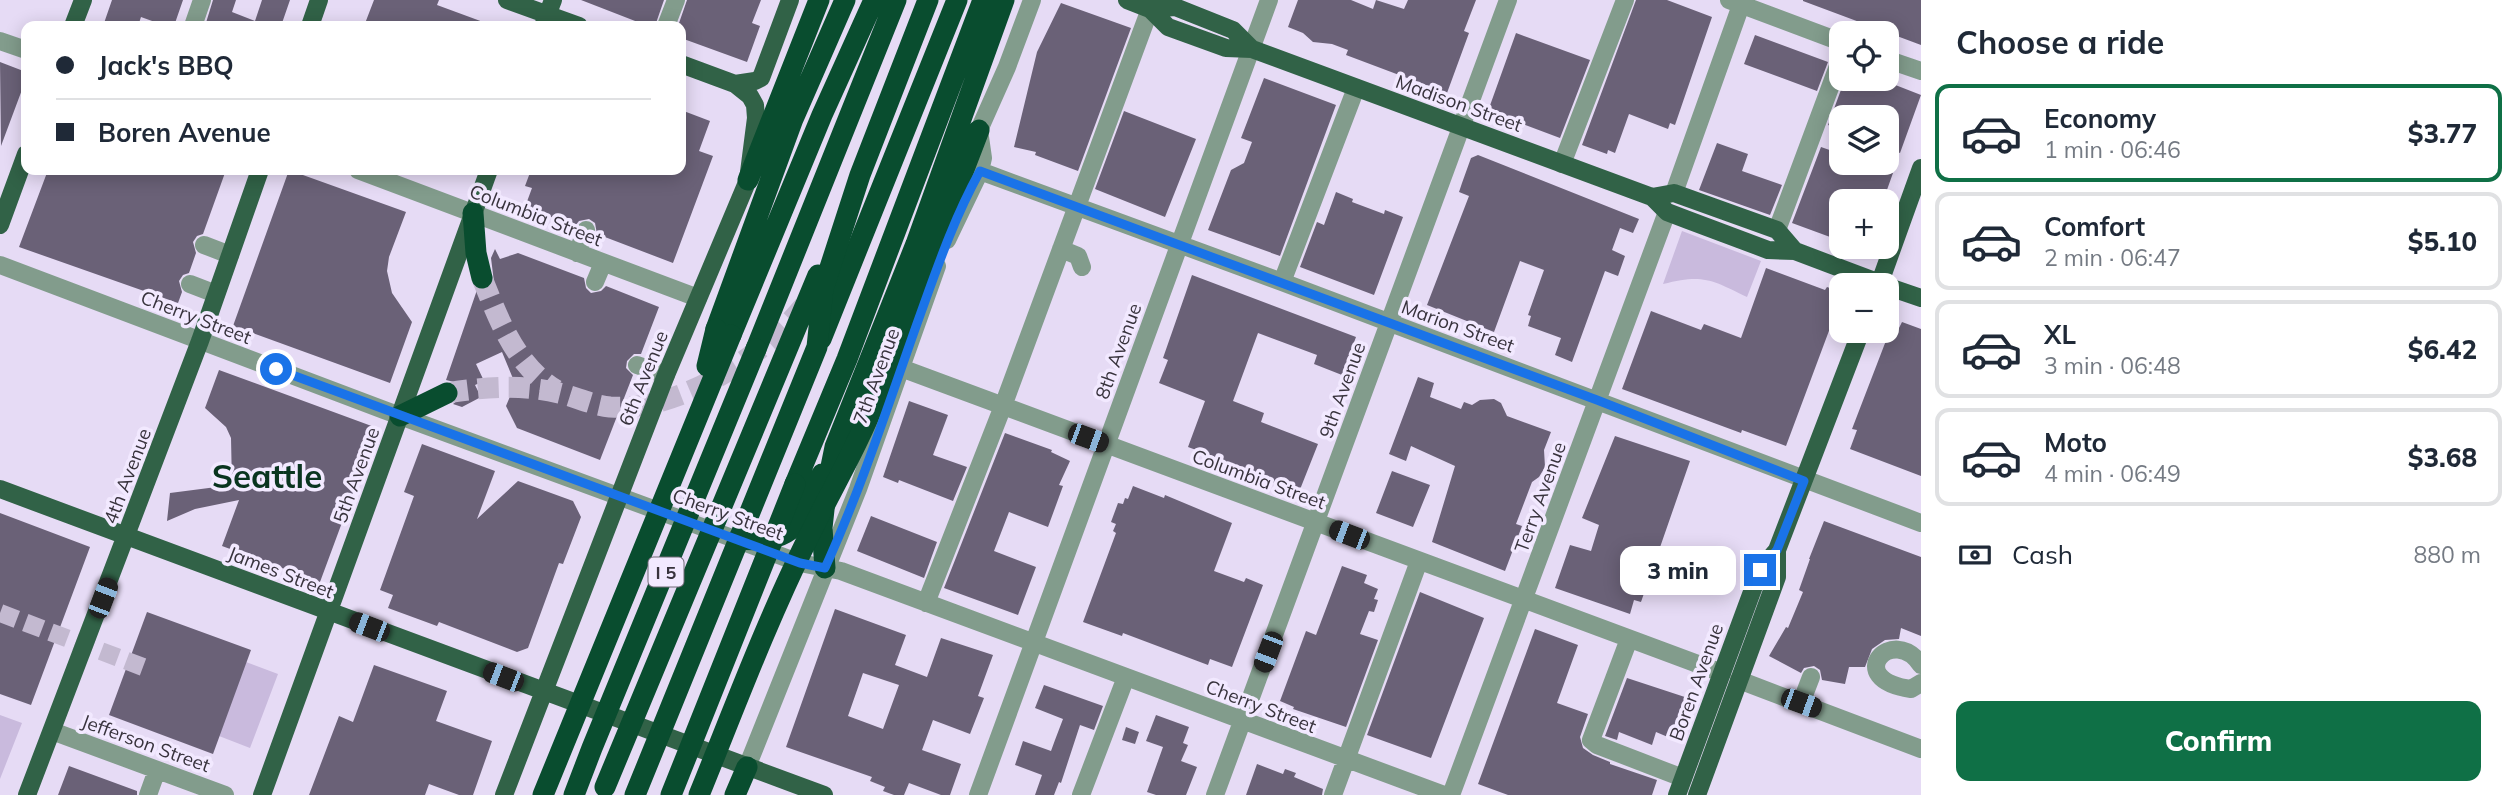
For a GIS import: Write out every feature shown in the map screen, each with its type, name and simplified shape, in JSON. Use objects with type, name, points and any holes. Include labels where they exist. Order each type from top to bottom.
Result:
[{"type":"highway","points":[[748,180],[819,0]]},
{"type":"highway","points":[[724,332],[788,132],[845,0]]},
{"type":"highway","name":"I 5","points":[[543,795],[690,436],[724,332],[874,0]]},
{"type":"highway","name":"I 5","points":[[574,795],[896,0]]},
{"type":"highway","points":[[817,347],[823,289],[835,251],[860,175],[928,0]]},
{"type":"highway","points":[[635,795],[957,0]]},
{"type":"highway","points":[[671,795],[847,359],[983,0]]},
{"type":"highway","points":[[738,539],[763,541],[782,537],[802,517],[835,447],[916,244],[1004,0]]},
{"type":"highway","points":[[699,795],[807,539],[863,433],[979,130]]},
{"type":"highway","points":[[473,213],[476,253],[482,278]]},
{"type":"highway","points":[[603,791],[832,240]]},
{"type":"highway","points":[[400,416],[447,393]]},
{"type":"highway","points":[[825,568],[822,528],[825,491],[835,447]]},
{"type":"highway","points":[[735,795],[747,767]]},
{"type":"main road","points":[[75,21],[83,0]]},
{"type":"main road","points":[[312,21],[319,0]]},
{"type":"main road","points":[[507,0],[566,21]]},
{"type":"main road","points":[[686,66],[735,84],[761,78],[790,0]]},
{"type":"main road","name":"Madison Street","points":[[1127,0],[1150,9],[1168,27],[1226,48],[1252,49],[1652,197],[1667,212],[1768,250],[1795,251],[1852,273]]},
{"type":"main road","name":"6th Avenue","points":[[504,795],[666,375],[748,180],[755,108],[748,94],[735,84]]},
{"type":"main road","points":[[0,225],[21,168]]},
{"type":"main road","points":[[1887,273],[1921,168]]},
{"type":"main road","name":"4th Avenue","points":[[27,795],[200,341],[258,175]]},
{"type":"main road","name":"5th Avenue","points":[[262,795],[487,175]]},
{"type":"main road","points":[[1652,197],[1674,193]]},
{"type":"main road","name":"Madison Street","points":[[1674,193],[1777,230],[1795,251]]},
{"type":"main road","name":"Madison Street","points":[[1899,290],[1921,298]]},
{"type":"main road","name":"Boren Avenue","points":[[1677,795],[1760,570],[1777,550],[1856,343]]},
{"type":"main road","name":"James Street","points":[[0,489],[543,693],[824,795]]},
{"type":"main road","name":"Boren Avenue","points":[[1697,795],[1777,577],[1777,550]]},
{"type":"street","points":[[195,21],[202,0]]},
{"type":"street","points":[[668,21],[676,0]]},
{"type":"street","name":"7th Avenue","points":[[747,767],[858,489],[946,243],[980,171],[983,158],[979,130],[1007,67],[1032,0]]},
{"type":"street","name":"8th Avenue","points":[[978,795],[1269,0]]},
{"type":"street","name":"9th Avenue","points":[[1215,795],[1508,0]]},
{"type":"street","points":[[1563,164],[1625,0]]},
{"type":"street","points":[[1674,193],[1735,2],[1829,37]]},
{"type":"street","points":[[926,603],[1003,406],[1150,9]]},
{"type":"street","points":[[0,41],[21,48]]},
{"type":"street","points":[[1899,63],[1921,71]]},
{"type":"street","points":[[1282,282],[1356,88]]},
{"type":"street","points":[[1777,230],[1829,90]]},
{"type":"street","name":"Marion Street","points":[[980,171],[1921,523]]},
{"type":"street","name":"Columbia Street","points":[[371,175],[698,298]]},
{"type":"street","name":"Terry Avenue","points":[[1451,795],[1667,212]]},
{"type":"street","points":[[577,253],[586,230]]},
{"type":"street","points":[[204,245],[230,255]]},
{"type":"street","points":[[1062,249],[1078,256],[1082,267]]},
{"type":"street","points":[[595,282],[603,263]]},
{"type":"street","name":"Cherry Street","points":[[0,265],[800,563],[841,571],[1444,795]]},
{"type":"street","points":[[190,284],[216,294]]},
{"type":"street","points":[[637,365],[666,375]]},
{"type":"street","name":"Columbia Street","points":[[901,368],[1722,673]]},
{"type":"street","points":[[1333,795],[1419,561]]},
{"type":"street","points":[[1629,639],[1591,740],[1597,746],[1683,778]]},
{"type":"street","points":[[1921,665],[1911,654],[1892,649],[1882,654],[1875,666],[1877,673],[1886,682],[1911,689],[1921,683]]},
{"type":"street","points":[[1082,795],[1126,677]]},
{"type":"street","points":[[1801,703],[1811,677]]},
{"type":"street","points":[[1739,680],[1921,749]]},
{"type":"street","name":"Jefferson Street","points":[[52,731],[225,795]]},
{"type":"street","points":[[148,795],[157,771]]},
{"type":"shaded area","points":[[1682,231],[1761,261],[1747,297],[1706,280],[1688,279],[1663,284]]},
{"type":"shaded area","points":[[246,662],[278,674],[250,748],[219,736]]},
{"type":"shaded area","points":[[0,715],[22,723],[0,779]]},
{"type":"building","points":[[112,0],[183,0],[176,21],[152,21],[141,17],[140,21],[105,21]]},
{"type":"building","points":[[213,0],[236,0],[232,12],[255,21],[207,21]]},
{"type":"building","points":[[262,0],[290,0],[283,21],[255,21]]},
{"type":"building","points":[[374,0],[439,0],[437,5],[480,21],[366,21]]},
{"type":"building","points":[[581,0],[664,0],[657,21],[635,21]]},
{"type":"building","points":[[687,0],[761,0],[752,23],[760,26],[747,62],[686,40],[686,21],[680,21]]},
{"type":"building","points":[[1298,0],[1351,0],[1373,9],[1376,0],[1404,9],[1408,0],[1476,0],[1464,31],[1469,33],[1447,93],[1346,55],[1348,50],[1332,44],[1313,42],[1303,33],[1288,27]]},
{"type":"building","points":[[1636,0],[1667,0],[1712,17],[1675,125],[1670,123],[1668,129],[1629,114],[1615,153],[1608,150],[1607,154],[1582,145]]},
{"type":"building","points":[[1921,0],[1921,45],[1899,37],[1899,21],[1857,21],[1803,1]]},
{"type":"building","points":[[1061,3],[1131,28],[1078,171],[1035,155],[1036,152],[1014,147],[1037,52]]},
{"type":"building","points":[[1516,33],[1590,60],[1560,138],[1488,111]]},
{"type":"building","points":[[1755,35],[1828,62],[1817,91],[1744,64]]},
{"type":"building","points":[[0,62],[21,70],[21,92],[1,146]]},
{"type":"building","points":[[1264,78],[1336,105],[1280,256],[1208,230],[1231,170],[1244,163],[1252,142],[1241,138]]},
{"type":"building","points":[[1899,86],[1921,95],[1900,153],[1899,105],[1835,105],[1841,91],[1899,91]]},
{"type":"building","points":[[1124,111],[1196,139],[1165,217],[1095,189]]},
{"type":"building","points":[[686,112],[710,121],[699,151],[713,156],[673,263],[597,234],[595,223],[589,219],[579,221],[575,226],[525,207],[532,188],[525,186],[529,175],[686,175]]},
{"type":"building","points":[[1717,143],[1748,154],[1742,171],[1782,185],[1770,215],[1699,190]]},
{"type":"building","points":[[1821,147],[1829,150],[1829,175],[1892,175],[1887,189],[1829,189],[1829,237],[1792,223]]},
{"type":"building","points":[[1478,155],[1639,219],[1633,233],[1620,228],[1612,250],[1625,256],[1618,276],[1605,271],[1572,362],[1555,355],[1561,338],[1528,326],[1531,316],[1528,315],[1544,270],[1520,261],[1494,332],[1427,305],[1469,196],[1459,192],[1462,183],[1471,158]]},
{"type":"building","points":[[46,175],[224,175],[203,234],[197,236],[193,242],[196,253],[189,273],[183,275],[179,281],[182,292],[178,303],[19,247]]},
{"type":"building","points":[[287,175],[303,175],[406,212],[389,257],[387,271],[392,293],[412,322],[390,383],[233,326]]},
{"type":"building","points":[[1336,192],[1353,199],[1352,202],[1384,214],[1385,210],[1403,217],[1374,295],[1300,267],[1317,222],[1324,225]]},
{"type":"building","points":[[495,249],[500,259],[518,253],[584,278],[586,288],[591,293],[601,291],[606,286],[659,307],[641,354],[634,354],[627,361],[626,368],[633,375],[600,460],[517,428],[506,406],[511,394],[518,391],[515,383],[517,379],[514,381],[502,352],[476,364],[484,381],[475,385],[481,397],[462,407],[453,404],[458,400],[459,388],[454,382],[446,380],[477,290],[486,291],[494,282],[491,258]]},
{"type":"building","points":[[1766,268],[1825,290],[1829,288],[1829,331],[1786,446],[1742,430],[1741,433],[1622,389],[1651,311],[1701,330],[1704,324],[1741,338]]},
{"type":"building","points":[[1192,275],[1356,337],[1342,375],[1314,364],[1317,355],[1258,333],[1233,401],[1264,413],[1261,422],[1318,444],[1299,492],[1236,468],[1233,464],[1218,473],[1223,460],[1188,447],[1205,401],[1159,383],[1168,360],[1163,358]]},
{"type":"building","points":[[1902,322],[1921,329],[1921,476],[1850,449],[1857,430],[1852,429],[1885,343],[1899,343],[1899,328]]},
{"type":"building","points":[[219,370],[377,428],[320,582],[222,546],[239,500],[195,509],[167,521],[170,493],[232,485],[231,438],[226,427],[205,408]]},
{"type":"building","points":[[1418,377],[1434,383],[1430,397],[1461,409],[1464,402],[1472,405],[1480,400],[1494,399],[1501,403],[1507,416],[1551,432],[1544,450],[1545,467],[1532,482],[1516,524],[1522,526],[1505,571],[1432,542],[1455,466],[1411,446],[1406,461],[1389,454]]},
{"type":"building","points":[[909,401],[948,415],[933,455],[967,467],[953,501],[899,480],[898,483],[883,477]]},
{"type":"building","points":[[1005,433],[1052,450],[1051,452],[1070,461],[1059,485],[1063,486],[1048,527],[1009,512],[994,551],[1036,567],[1018,615],[944,588]]},
{"type":"building","points":[[1615,436],[1690,461],[1641,602],[1634,600],[1630,614],[1555,588],[1570,545],[1591,551],[1599,525],[1582,518]]},
{"type":"building","points":[[422,444],[495,471],[477,519],[518,481],[573,501],[581,517],[563,564],[559,563],[528,648],[517,652],[439,622],[437,626],[388,608],[393,595],[380,590],[414,496],[404,492]]},
{"type":"building","points":[[1392,471],[1430,485],[1413,527],[1376,513]]},
{"type":"building","points":[[1133,486],[1164,498],[1165,495],[1232,523],[1214,571],[1244,582],[1246,578],[1263,585],[1232,667],[1210,659],[1208,665],[1123,633],[1122,636],[1083,622],[1116,533],[1113,531],[1116,524],[1111,522],[1118,503],[1123,504],[1125,498],[1128,499]]},
{"type":"building","points":[[0,513],[90,547],[31,705],[0,694]]},
{"type":"building","points":[[871,516],[937,542],[924,578],[857,551]]},
{"type":"building","points":[[1824,521],[1921,557],[1921,636],[1901,628],[1899,639],[1885,640],[1872,649],[1865,667],[1849,667],[1845,684],[1822,680],[1820,670],[1814,666],[1804,668],[1801,673],[1769,656],[1786,627],[1788,628],[1803,592],[1799,590]]},
{"type":"building","points":[[1342,566],[1367,575],[1364,583],[1378,589],[1374,599],[1378,600],[1374,612],[1369,611],[1360,634],[1378,640],[1346,727],[1293,709],[1294,707],[1280,701],[1306,631],[1316,635]]},
{"type":"building","points":[[1420,592],[1484,618],[1431,758],[1367,735]]},
{"type":"building","points":[[835,609],[906,635],[895,665],[927,677],[941,638],[993,655],[978,696],[984,698],[970,734],[933,720],[922,750],[961,764],[950,795],[941,795],[909,783],[904,795],[894,795],[883,791],[885,787],[870,781],[872,777],[786,747]],"holes":[[[863,673],[899,685],[883,729],[848,716]]]},
{"type":"building","points":[[147,612],[251,650],[213,754],[109,715]]},
{"type":"building","points":[[1535,629],[1578,645],[1557,703],[1588,714],[1580,737],[1583,748],[1610,764],[1657,780],[1652,795],[1508,795],[1478,784]]},
{"type":"building","points":[[374,665],[447,691],[436,721],[492,741],[473,795],[459,795],[429,784],[425,795],[309,795],[339,716],[353,722]]},
{"type":"building","points":[[1627,678],[1697,701],[1686,730],[1680,728],[1675,740],[1656,732],[1652,745],[1619,732],[1617,740],[1605,736]]},
{"type":"building","points":[[1044,685],[1103,706],[1094,730],[1080,725],[1061,783],[1059,782],[1054,795],[1035,795],[1042,775],[1015,765],[1023,741],[1051,751],[1063,719],[1035,708]]},
{"type":"building","points":[[1156,715],[1189,727],[1183,743],[1188,745],[1181,761],[1197,767],[1186,795],[1156,795],[1147,792],[1163,747],[1146,741]]},
{"type":"building","points":[[1126,727],[1139,732],[1135,744],[1122,740]]},
{"type":"building","points":[[1257,764],[1283,774],[1285,769],[1296,773],[1294,777],[1323,789],[1322,795],[1246,795]]},
{"type":"building","points":[[69,766],[137,791],[137,795],[58,795]]},
{"type":"tunnel","points":[[482,278],[502,325],[519,355],[542,380],[556,390]]},
{"type":"tunnel","points":[[447,393],[489,388],[531,388],[610,407],[636,406],[664,400],[691,391],[742,362],[766,344],[804,306]]},
{"type":"tunnel","points":[[0,613],[143,667]]},
{"type":"district","name":"Seattle","points":[[267,475]]},
{"type":"route","points":[[276,369],[800,563],[825,568],[858,489],[946,243],[980,171],[1597,400],[1804,481],[1777,550],[1760,570]]}]
